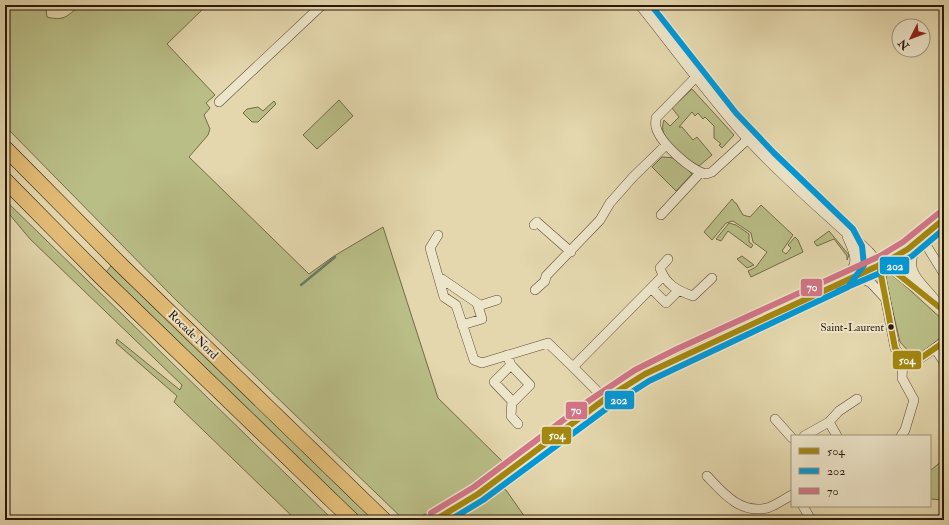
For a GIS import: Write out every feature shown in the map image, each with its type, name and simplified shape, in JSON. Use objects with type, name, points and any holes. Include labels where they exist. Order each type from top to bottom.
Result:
[{"type":"highway","name":"Rocade Nord","points":[[5,148],[127,271],[384,520]]},
{"type":"highway","name":"Rocade Nord","points":[[5,180],[108,283],[352,520]]},
{"type":"main road","points":[[435,520],[487,487],[605,399],[652,370],[850,277],[881,264],[908,249],[925,243],[944,219]]},
{"type":"street","points":[[219,102],[322,5]]},
{"type":"street","points":[[641,5],[696,77],[748,139],[881,264],[912,284],[941,308]]},
{"type":"street","points":[[696,77],[656,118],[656,127],[666,144],[685,164],[700,173],[706,174],[712,172],[748,139]]},
{"type":"street","points":[[536,290],[545,281],[546,276],[571,252],[600,220],[610,203],[633,176],[666,144]]},
{"type":"street","points":[[661,215],[700,173]]},
{"type":"street","points":[[534,225],[537,222],[571,252]]},
{"type":"street","points":[[847,232],[855,252],[857,262],[850,277],[875,286],[885,300]]},
{"type":"street","points":[[438,235],[430,248],[444,297],[456,305],[474,360],[482,363],[548,344],[574,367],[605,399]]},
{"type":"street","points":[[941,308],[917,280],[912,270],[911,259],[925,243],[944,274]]},
{"type":"street","points":[[908,249],[902,260],[902,265],[912,284]]},
{"type":"street","points":[[668,259],[660,268],[663,276],[678,291],[693,296],[712,278]]},
{"type":"street","points":[[881,264],[885,300],[895,348],[903,360],[902,378],[914,400],[901,435]]},
{"type":"street","points":[[574,367],[663,276]]},
{"type":"street","points":[[440,282],[442,279],[477,303],[482,319],[462,325]]},
{"type":"street","points":[[651,288],[666,303],[678,291]]},
{"type":"street","points":[[478,306],[497,300]]},
{"type":"street","points":[[903,360],[918,360],[941,347],[944,364]]},
{"type":"street","points":[[507,355],[510,365],[530,385],[513,402],[512,400]]},
{"type":"street","points":[[510,365],[494,382],[512,400],[511,416],[518,424]]},
{"type":"street","points":[[806,435],[829,422],[839,411],[857,399]]},
{"type":"street","points":[[775,419],[791,437]]},
{"type":"street","points":[[829,422],[836,435]]},
{"type":"street","points":[[707,476],[731,501],[751,509],[767,508],[791,496]]},
{"type":"street","points":[[805,507],[812,520]]},
{"type":"green space","points":[[5,5],[53,5],[46,9],[47,17],[63,18],[82,5],[207,5],[167,44],[215,95],[206,103],[210,108],[204,115],[210,129],[208,135],[189,157],[309,274],[334,256],[383,227],[438,398],[503,462],[483,479],[455,498],[427,513],[415,518],[404,520],[174,298],[5,126]]},
{"type":"green space","points":[[692,89],[734,135],[722,148],[719,145],[721,144],[714,138],[714,126],[705,117],[703,119],[698,113],[695,116],[692,112],[679,127],[682,127],[693,140],[697,137],[712,155],[699,166],[679,153],[673,147],[664,134],[663,127],[664,120],[670,126],[679,117],[672,108]]},
{"type":"green space","points":[[339,100],[353,116],[317,149],[303,135]]},
{"type":"green space","points":[[274,101],[276,104],[258,122],[252,122],[243,113],[247,109],[258,107],[263,111]]},
{"type":"green space","points":[[662,157],[676,158],[692,174],[676,191],[652,167]]},
{"type":"green space","points":[[732,199],[743,215],[750,217],[761,205],[793,235],[782,251],[786,254],[791,248],[788,245],[795,237],[798,240],[803,252],[751,277],[748,271],[756,267],[767,252],[753,242],[751,233],[733,221],[726,223],[712,240],[704,232]]},
{"type":"green space","points":[[5,200],[333,520],[296,520],[174,402],[177,396],[116,343],[117,339],[180,390],[182,385],[30,239],[5,209]]},
{"type":"green space","points":[[729,223],[736,225],[749,234],[749,242],[753,245],[751,248],[728,231],[721,241],[716,239]]},
{"type":"green space","points":[[829,231],[849,255],[847,260],[847,256],[834,239],[817,246],[814,242]]},
{"type":"green space","points":[[742,256],[754,265],[747,268],[737,259]]},
{"type":"green space","points":[[112,265],[375,520],[361,520],[106,272]]},
{"type":"green space","points":[[891,273],[944,321],[944,335],[921,353],[911,354],[900,342],[885,277]]},
{"type":"green space","points":[[944,459],[944,500],[931,499],[931,470]]},
{"type":"green space","points":[[500,488],[506,490],[527,520],[447,520]]},
{"type":"waterway","points":[[301,285],[335,257]]},
{"type":"transit line","name":"202","points":[[450,520],[483,500],[610,406],[649,381],[848,287],[864,265],[862,246],[853,229],[774,153],[736,113],[651,5]]},
{"type":"transit line","name":"70","points":[[431,513],[474,487],[590,400],[635,370],[677,349],[880,256],[903,242],[939,213]]},
{"type":"transit line","name":"504","points":[[435,520],[478,494],[605,399],[645,374],[884,263],[908,249],[944,219]]},
{"type":"transit line","name":"202","points":[[838,291],[887,270],[912,256],[944,229]]},
{"type":"transit line","name":"504","points":[[884,263],[944,311]]},
{"type":"transit line","name":"504","points":[[879,265],[895,348],[903,360],[918,360],[944,342]]},
{"type":"place","name":"Saint-Laurent","points":[[891,327]]}]
